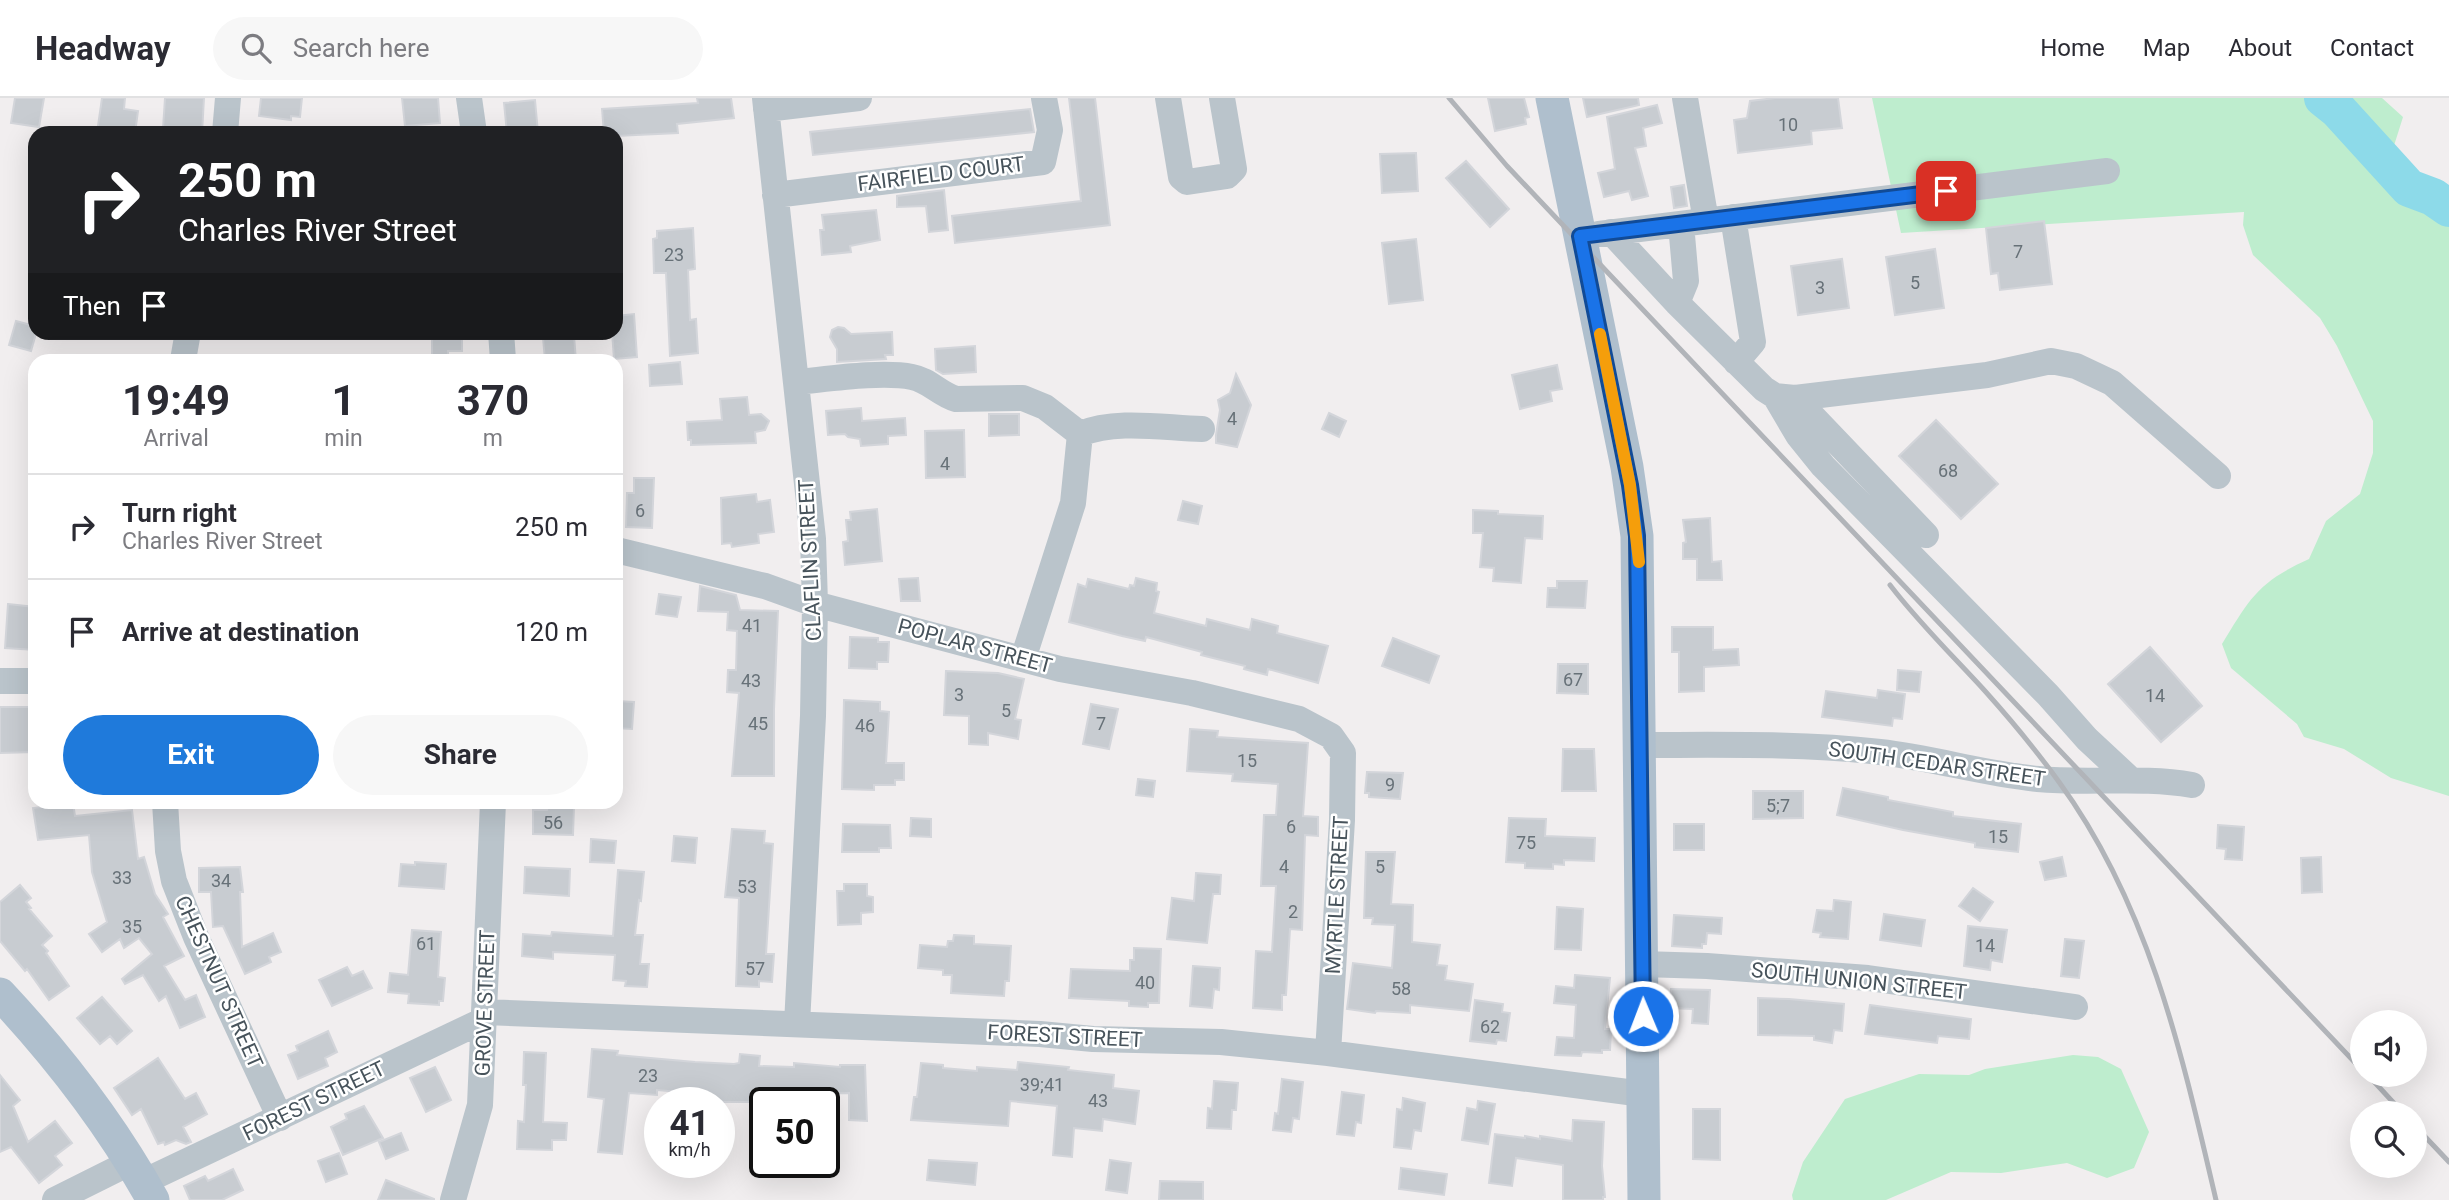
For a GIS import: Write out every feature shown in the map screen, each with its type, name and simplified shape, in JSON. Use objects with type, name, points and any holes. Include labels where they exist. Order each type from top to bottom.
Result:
[{"type":"main road","points":[[1552,98],[1595,234],[1635,519],[1639,571],[1644,1200]]},
{"type":"main road","points":[[0,994],[32,1028],[98,1115],[142,1182]]},
{"type":"street","points":[[226,126],[228,98]]},
{"type":"street","points":[[469,98],[473,126]]},
{"type":"street","points":[[765,103],[859,98]]},
{"type":"street","name":"FAIRFIELD COURT","points":[[775,195],[1043,162],[1050,130],[1044,98]]},
{"type":"street","points":[[1168,98],[1181,177],[1187,182],[1227,176],[1234,169],[1222,98]]},
{"type":"street","points":[[1677,303],[1686,281],[1693,222],[1685,98]]},
{"type":"street","name":"CLAFLIN STREET","points":[[765,103],[813,539],[813,716],[797,1024]]},
{"type":"street","points":[[1595,234],[2106,172]]},
{"type":"street","points":[[1733,217],[1753,342],[1735,362]]},
{"type":"street","points":[[1595,234],[1677,303],[1764,389],[1785,397],[1926,535]]},
{"type":"street","points":[[1785,397],[1987,375],[2034,363],[2059,361],[2093,372],[2112,383],[2218,476]]},
{"type":"street","points":[[797,382],[867,376],[912,377],[932,384],[946,396],[956,399],[1023,398],[1045,407],[1080,434]]},
{"type":"street","points":[[1785,397],[1798,435],[1823,466],[2048,695],[2087,739],[2130,779]]},
{"type":"street","points":[[1080,434],[1094,428],[1126,426],[1202,429]]},
{"type":"street","points":[[1023,659],[1073,503],[1080,434]]},
{"type":"street","name":"POPLAR STREET","points":[[623,552],[765,586],[815,604],[1060,669],[1192,693],[1298,719],[1334,739]]},
{"type":"street","points":[[0,681],[28,681]]},
{"type":"street","name":"MYRTLE STREET","points":[[1328,1053],[1343,780],[1343,753],[1334,739]]},
{"type":"street","name":"SOUTH CEDAR STREET","points":[[1640,745],[1813,746],[1900,755],[2007,776],[2071,781],[2130,779],[2192,785]]},
{"type":"street","name":"CHESTNUT STREET","points":[[165,809],[168,851],[174,881],[196,937],[280,1118]]},
{"type":"street","name":"GROVE STREET","points":[[453,1200],[480,1111],[493,809]]},
{"type":"street","name":"SOUTH UNION STREET","points":[[1642,964],[1868,978],[2075,1007]]},
{"type":"street","name":"FOREST STREET","points":[[55,1200],[142,1182],[280,1118],[485,1016],[797,1024],[1040,1034],[1093,1039],[1221,1042],[1328,1053],[1643,1094]]},
{"type":"green space","points":[[1872,98],[2382,98],[2403,117],[2392,152],[2399,161],[2449,190],[2449,796],[2391,778],[2344,749],[2304,737],[2297,724],[2231,668],[2222,644],[2248,603],[2266,584],[2309,559],[2326,521],[2360,494],[2373,453],[2373,421],[2337,346],[2320,318],[2253,255],[2243,225],[2244,212],[1901,233]]},
{"type":"green space","points":[[2073,1055],[2098,1057],[2121,1069],[2149,1132],[2134,1168],[2107,1178],[2067,1163],[2001,1173],[1951,1172],[1886,1200],[1793,1200],[1792,1195],[1803,1162],[1845,1099],[1919,1074],[1969,1075],[1985,1069]]},
{"type":"building","points":[[15,98],[44,98],[39,126],[11,123]]},
{"type":"building","points":[[102,98],[125,98],[124,109],[138,111],[136,126],[98,126]]},
{"type":"building","points":[[165,98],[204,98],[202,126],[163,126]]},
{"type":"building","points":[[261,98],[302,98],[300,117],[291,116],[291,120],[259,116]]},
{"type":"building","points":[[402,98],[438,98],[440,123],[405,126]]},
{"type":"building","points":[[697,98],[731,98],[734,118],[677,124],[678,133],[623,136],[623,126],[603,126],[602,109],[698,103]]},
{"type":"building","points":[[1069,98],[1095,98],[1110,225],[955,243],[952,216],[1081,201]]},
{"type":"building","points":[[1488,98],[1524,98],[1529,117],[1525,118],[1526,124],[1495,131]]},
{"type":"building","points":[[1583,98],[1638,98],[1639,105],[1587,117]]},
{"type":"building","points":[[1775,98],[1838,98],[1842,128],[1811,131],[1812,144],[1738,153],[1734,120],[1747,118],[1750,101]]},
{"type":"building","points":[[535,100],[537,126],[506,126],[504,103]]},
{"type":"building","points":[[1657,105],[1662,123],[1643,128],[1646,146],[1635,148],[1648,196],[1632,200],[1629,191],[1604,197],[1598,173],[1615,169],[1607,117]]},
{"type":"building","points":[[1030,109],[1034,132],[813,155],[810,132]]},
{"type":"building","points":[[1416,153],[1418,191],[1382,193],[1380,154]]},
{"type":"building","points":[[1466,161],[1509,209],[1490,227],[1446,178]]},
{"type":"building","points":[[1684,185],[1687,206],[1674,208],[1671,187]]},
{"type":"building","points":[[944,190],[948,230],[929,232],[926,206],[897,207],[897,196]]},
{"type":"building","points":[[876,210],[880,240],[850,246],[851,252],[822,255],[822,215]]},
{"type":"building","points":[[2044,221],[2052,284],[2000,290],[1998,273],[1991,274],[1986,228]]},
{"type":"building","points":[[693,228],[695,269],[688,270],[690,320],[696,319],[698,353],[670,356],[666,273],[654,273],[653,239],[657,238],[657,231]]},
{"type":"building","points":[[1416,239],[1423,300],[1389,304],[1382,243]]},
{"type":"building","points":[[1935,249],[1944,308],[1895,315],[1886,257]]},
{"type":"building","points":[[1842,259],[1849,308],[1798,315],[1791,266]]},
{"type":"building","points":[[634,314],[637,357],[623,358],[623,354],[614,354],[613,340],[623,340],[623,315]]},
{"type":"building","points":[[16,321],[28,324],[28,340],[34,340],[31,351],[9,345]]},
{"type":"building","points":[[838,327],[851,334],[892,332],[893,355],[885,355],[886,359],[837,362],[837,349],[830,337],[832,330]]},
{"type":"building","points":[[432,340],[462,340],[462,351],[432,354]]},
{"type":"building","points":[[543,340],[574,340],[576,354],[544,354]]},
{"type":"building","points":[[975,346],[976,372],[943,374],[936,370],[935,349]]},
{"type":"building","points":[[680,362],[682,384],[650,386],[649,365]]},
{"type":"building","points":[[1557,365],[1562,389],[1550,391],[1552,401],[1520,409],[1512,375]]},
{"type":"building","points":[[1236,374],[1251,405],[1237,447],[1216,443],[1220,410],[1218,400],[1230,393]]},
{"type":"building","points":[[747,397],[749,415],[761,414],[769,421],[765,430],[755,432],[756,443],[691,445],[687,422],[722,420],[720,399]]},
{"type":"building","points":[[861,408],[862,421],[905,418],[906,435],[888,436],[888,444],[861,446],[860,439],[845,434],[828,435],[826,411]]},
{"type":"building","points":[[1329,413],[1346,421],[1339,437],[1322,429]]},
{"type":"building","points":[[989,414],[1019,414],[1019,435],[989,436]]},
{"type":"building","points":[[1936,420],[1998,484],[1961,519],[1899,456]]},
{"type":"building","points":[[964,430],[965,477],[926,478],[925,431]]},
{"type":"building","points":[[634,478],[654,478],[652,528],[626,527],[627,493],[634,493]]},
{"type":"building","points":[[756,494],[757,502],[770,500],[774,532],[758,534],[759,543],[732,547],[731,543],[722,544],[721,498]]},
{"type":"building","points":[[1183,501],[1202,506],[1198,524],[1178,520]]},
{"type":"building","points":[[877,509],[882,561],[845,565],[843,542],[848,541],[846,520],[851,520],[850,512]]},
{"type":"building","points":[[1473,510],[1543,516],[1542,539],[1525,538],[1521,583],[1493,581],[1494,568],[1480,567],[1483,533],[1473,533]]},
{"type":"building","points":[[1710,518],[1712,562],[1721,561],[1722,580],[1697,580],[1697,559],[1683,559],[1683,543],[1686,542],[1683,520]]},
{"type":"building","points":[[918,578],[920,601],[901,601],[899,579]]},
{"type":"building","points":[[1136,578],[1157,583],[1156,591],[1159,592],[1154,613],[1206,626],[1207,619],[1250,630],[1252,619],[1278,626],[1277,633],[1328,646],[1318,683],[1268,669],[1267,675],[1244,669],[1245,666],[1201,655],[1202,652],[1146,637],[1145,641],[1069,622],[1078,584],[1086,587],[1088,579],[1129,589],[1130,585],[1134,586]]},
{"type":"building","points":[[1557,581],[1587,581],[1585,608],[1547,607],[1548,588],[1557,588]]},
{"type":"building","points":[[700,586],[736,595],[740,610],[778,611],[774,776],[732,776],[739,693],[727,692],[728,670],[736,670],[737,631],[727,630],[728,612],[698,611]]},
{"type":"building","points":[[659,594],[681,597],[677,617],[656,614]]},
{"type":"building","points":[[8,604],[28,606],[28,650],[5,648]]},
{"type":"building","points":[[1672,627],[1713,627],[1713,650],[1738,649],[1739,665],[1704,667],[1704,691],[1679,692],[1679,652],[1672,652]]},
{"type":"building","points":[[850,637],[878,638],[878,642],[889,642],[888,662],[877,662],[877,669],[849,668]]},
{"type":"building","points":[[1393,638],[1439,656],[1429,683],[1382,666]]},
{"type":"building","points":[[2150,647],[2202,706],[2161,742],[2108,684]]},
{"type":"building","points":[[1558,664],[1588,664],[1588,694],[1557,693]]},
{"type":"building","points":[[1898,670],[1921,672],[1919,692],[1897,690]]},
{"type":"building","points":[[946,671],[998,673],[1024,679],[1015,719],[1021,720],[1018,739],[988,733],[988,745],[969,744],[969,716],[944,715]]},
{"type":"building","points":[[1878,690],[1905,694],[1902,719],[1893,718],[1892,726],[1822,717],[1826,691],[1877,698]]},
{"type":"building","points":[[844,700],[880,702],[880,711],[889,712],[886,763],[904,763],[904,780],[895,780],[895,785],[874,785],[874,790],[842,789]]},
{"type":"building","points":[[623,701],[634,702],[632,729],[623,728]]},
{"type":"building","points":[[1091,704],[1118,709],[1109,749],[1083,744]]},
{"type":"building","points":[[0,707],[28,707],[28,752],[0,753]]},
{"type":"building","points":[[1190,729],[1218,731],[1217,737],[1308,743],[1303,816],[1318,817],[1318,836],[1305,835],[1302,930],[1290,929],[1286,995],[1282,995],[1282,1010],[1253,1008],[1256,951],[1272,952],[1276,886],[1261,886],[1264,815],[1276,815],[1278,784],[1232,781],[1233,774],[1187,771]]},
{"type":"building","points":[[1563,749],[1594,749],[1596,791],[1562,791]]},
{"type":"building","points":[[1367,772],[1403,773],[1400,799],[1369,797],[1369,793],[1365,793]]},
{"type":"building","points":[[1138,779],[1155,781],[1153,797],[1136,795]]},
{"type":"building","points":[[1843,788],[1888,797],[1888,800],[1953,812],[1953,816],[2021,824],[2018,852],[1975,847],[1975,843],[1837,815]]},
{"type":"building","points":[[1753,791],[1803,791],[1803,818],[1753,819]]},
{"type":"building","points":[[33,809],[74,809],[75,816],[132,810],[138,859],[144,857],[155,894],[168,914],[163,917],[184,956],[164,966],[185,1000],[196,995],[205,1017],[180,1028],[166,996],[159,1001],[143,975],[125,984],[122,979],[152,954],[139,938],[124,948],[120,939],[102,952],[89,934],[107,922],[92,872],[89,835],[38,840]]},
{"type":"building","points":[[574,809],[573,835],[533,834],[533,810]]},
{"type":"building","points":[[911,818],[931,819],[931,837],[910,836]]},
{"type":"building","points":[[1509,818],[1546,819],[1545,836],[1595,838],[1594,861],[1564,860],[1564,865],[1553,864],[1553,869],[1525,868],[1525,863],[1506,862]]},
{"type":"building","points":[[843,824],[890,825],[891,848],[879,848],[879,852],[842,852]]},
{"type":"building","points":[[1674,824],[1704,824],[1704,850],[1674,850]]},
{"type":"building","points":[[2218,825],[2244,827],[2242,860],[2225,859],[2226,849],[2217,848]]},
{"type":"building","points":[[732,829],[765,831],[764,843],[773,844],[766,954],[774,954],[772,982],[759,981],[759,987],[736,986],[739,898],[725,897]]},
{"type":"building","points":[[674,836],[697,838],[695,863],[672,861]]},
{"type":"building","points":[[591,839],[616,841],[614,863],[590,862]]},
{"type":"building","points":[[1366,852],[1395,852],[1391,904],[1413,905],[1412,942],[1440,945],[1437,965],[1447,966],[1445,980],[1473,984],[1469,1011],[1410,1005],[1410,1013],[1375,1013],[1347,1009],[1353,963],[1392,968],[1395,925],[1372,924],[1373,918],[1364,918]]},
{"type":"building","points":[[2062,857],[2066,876],[2045,880],[2040,862]]},
{"type":"building","points":[[2321,857],[2322,892],[2302,893],[2301,858]]},
{"type":"building","points":[[415,862],[446,864],[444,889],[399,886],[401,864],[415,865]]},
{"type":"building","points":[[240,867],[243,892],[240,892],[242,947],[273,933],[281,952],[269,957],[271,962],[245,974],[223,926],[213,927],[211,892],[199,892],[199,868]]},
{"type":"building","points":[[525,867],[570,869],[569,896],[524,893]]},
{"type":"building","points":[[618,870],[644,872],[635,935],[643,935],[640,964],[649,964],[647,987],[625,986],[626,981],[613,980],[615,955],[553,952],[553,959],[522,956],[523,934],[551,936],[552,932],[613,936]]},
{"type":"building","points":[[1196,873],[1221,875],[1220,894],[1213,894],[1207,943],[1167,939],[1172,898],[1194,901]]},
{"type":"building","points":[[844,884],[867,884],[867,896],[873,897],[873,912],[861,913],[861,924],[838,925],[837,891],[844,891]]},
{"type":"building","points":[[20,885],[31,898],[26,902],[31,908],[29,909],[52,936],[42,945],[69,986],[49,1000],[27,969],[25,971],[0,941],[0,902]]},
{"type":"building","points":[[1973,888],[1993,902],[1980,921],[1959,906]]},
{"type":"building","points":[[1834,900],[1851,902],[1848,939],[1820,937],[1821,933],[1813,932],[1817,910],[1833,911]]},
{"type":"building","points":[[1557,907],[1583,909],[1581,950],[1555,949]]},
{"type":"building","points":[[1884,914],[1925,920],[1921,946],[1880,940]]},
{"type":"building","points":[[1674,915],[1722,918],[1721,934],[1707,933],[1706,944],[1702,944],[1702,948],[1672,946]]},
{"type":"building","points":[[1968,926],[2007,930],[2002,962],[1991,960],[1990,970],[1964,966]]},
{"type":"building","points":[[412,930],[441,932],[438,977],[445,978],[443,1001],[439,1001],[439,1005],[408,1003],[409,994],[388,992],[390,973],[408,975]]},
{"type":"building","points":[[954,935],[974,936],[974,944],[1011,946],[1009,981],[1005,981],[1004,996],[951,993],[952,975],[943,975],[943,970],[918,968],[920,945],[947,947],[948,941],[953,941]]},
{"type":"building","points":[[2065,939],[2084,941],[2079,978],[2061,976]]},
{"type":"building","points":[[1134,948],[1161,949],[1159,1003],[1148,1003],[1148,1007],[1129,1006],[1129,1001],[1069,998],[1071,969],[1130,971]]},
{"type":"building","points":[[1193,966],[1220,968],[1219,990],[1214,989],[1212,1008],[1190,1006]]},
{"type":"building","points":[[347,967],[352,976],[363,971],[372,988],[332,1006],[319,980]]},
{"type":"building","points":[[1575,975],[1610,978],[1605,1029],[1611,1029],[1610,1050],[1602,1050],[1602,1053],[1582,1052],[1581,1056],[1555,1055],[1557,1037],[1574,1038],[1576,1005],[1554,1003],[1556,986],[1574,988]]},
{"type":"building","points":[[1671,989],[1710,990],[1708,1024],[1692,1023],[1693,1009],[1670,1008]]},
{"type":"building","points":[[102,997],[132,1031],[117,1044],[110,1036],[100,1044],[77,1018]]},
{"type":"building","points":[[1758,998],[1844,1004],[1842,1031],[1834,1030],[1832,1043],[1814,1040],[1814,1036],[1758,1035]]},
{"type":"building","points":[[1475,1000],[1503,1004],[1502,1012],[1510,1013],[1506,1041],[1497,1040],[1496,1044],[1470,1041]]},
{"type":"building","points":[[1870,1005],[1971,1019],[1969,1039],[1938,1036],[1937,1043],[1865,1034]]},
{"type":"building","points":[[328,1031],[337,1052],[325,1058],[328,1066],[298,1079],[288,1055],[298,1051],[296,1046]]},
{"type":"building","points":[[592,1049],[618,1051],[617,1055],[734,1064],[739,1063],[740,1054],[760,1056],[759,1066],[794,1067],[794,1063],[840,1067],[865,1065],[867,1121],[849,1120],[849,1093],[840,1093],[840,1087],[749,1087],[749,1102],[735,1102],[735,1087],[644,1087],[644,1094],[629,1093],[622,1154],[598,1152],[604,1099],[588,1097]]},
{"type":"building","points":[[524,1052],[546,1053],[543,1122],[567,1123],[566,1140],[552,1140],[552,1150],[517,1149],[518,1121],[524,1122]]},
{"type":"building","points":[[158,1058],[185,1099],[196,1093],[207,1114],[183,1127],[191,1142],[186,1144],[176,1140],[165,1145],[164,1142],[158,1144],[141,1109],[132,1115],[114,1088]]},
{"type":"building","points":[[1018,1062],[1114,1075],[1113,1088],[1139,1091],[1135,1124],[1103,1119],[1102,1131],[1074,1128],[1072,1157],[1053,1155],[1057,1106],[1010,1101],[1008,1126],[911,1120],[921,1063],[977,1071],[977,1067],[1017,1070]]},
{"type":"building","points":[[435,1067],[451,1100],[426,1112],[410,1078]]},
{"type":"building","points":[[0,1075],[20,1100],[13,1106],[28,1142],[55,1121],[72,1143],[55,1156],[62,1165],[39,1183],[11,1147],[0,1152]]},
{"type":"building","points":[[1282,1079],[1303,1082],[1299,1119],[1293,1118],[1291,1132],[1273,1130],[1275,1113],[1278,1114]]},
{"type":"building","points":[[1214,1081],[1238,1083],[1231,1129],[1207,1128],[1208,1108],[1212,1109]]},
{"type":"building","points":[[1342,1092],[1364,1095],[1361,1123],[1356,1122],[1354,1136],[1337,1134]]},
{"type":"building","points":[[1403,1098],[1425,1103],[1421,1131],[1414,1130],[1411,1149],[1394,1147],[1397,1109],[1402,1110]]},
{"type":"building","points":[[1478,1101],[1495,1104],[1488,1144],[1462,1140],[1467,1108],[1477,1110]]},
{"type":"building","points":[[364,1106],[383,1138],[343,1155],[331,1127],[347,1119],[345,1114]]},
{"type":"building","points":[[1693,1109],[1720,1109],[1720,1160],[1693,1159]]},
{"type":"building","points":[[1573,1120],[1604,1122],[1603,1200],[1563,1200],[1563,1165],[1516,1158],[1512,1186],[1489,1183],[1495,1134],[1572,1141]]},
{"type":"building","points":[[401,1133],[408,1150],[386,1159],[379,1142]]},
{"type":"building","points":[[339,1153],[347,1174],[326,1182],[318,1161]]},
{"type":"building","points":[[929,1160],[977,1163],[975,1185],[927,1180]]},
{"type":"building","points":[[1110,1160],[1131,1163],[1127,1193],[1106,1190]]},
{"type":"building","points":[[1401,1168],[1447,1174],[1444,1195],[1399,1189]]},
{"type":"building","points":[[233,1169],[243,1190],[222,1200],[190,1200],[184,1186],[205,1176],[208,1181]]},
{"type":"building","points":[[386,1180],[434,1199],[434,1200],[378,1200]]},
{"type":"building","points":[[1160,1181],[1203,1182],[1203,1200],[1159,1200]]},
{"type":"waterway","points":[[2323,98],[2338,110],[2409,188],[2433,197],[2449,208]]},
{"type":"railway","points":[[1449,98],[1507,166],[2350,1057]]},
{"type":"railway","points":[[1890,585],[1995,702],[2041,758],[2090,829],[2117,879],[2139,930],[2175,1036],[2216,1200]]},
{"type":"railway","points":[[2379,1087],[2392,1101]]},
{"type":"railway","points":[[2427,1139],[2449,1162]]},
{"type":"slow traffic","points":[[1600,334],[1630,485],[1639,562]]},
{"type":"route","points":[[1643,1016],[1637,536],[1630,485],[1580,236],[1946,191]]}]
